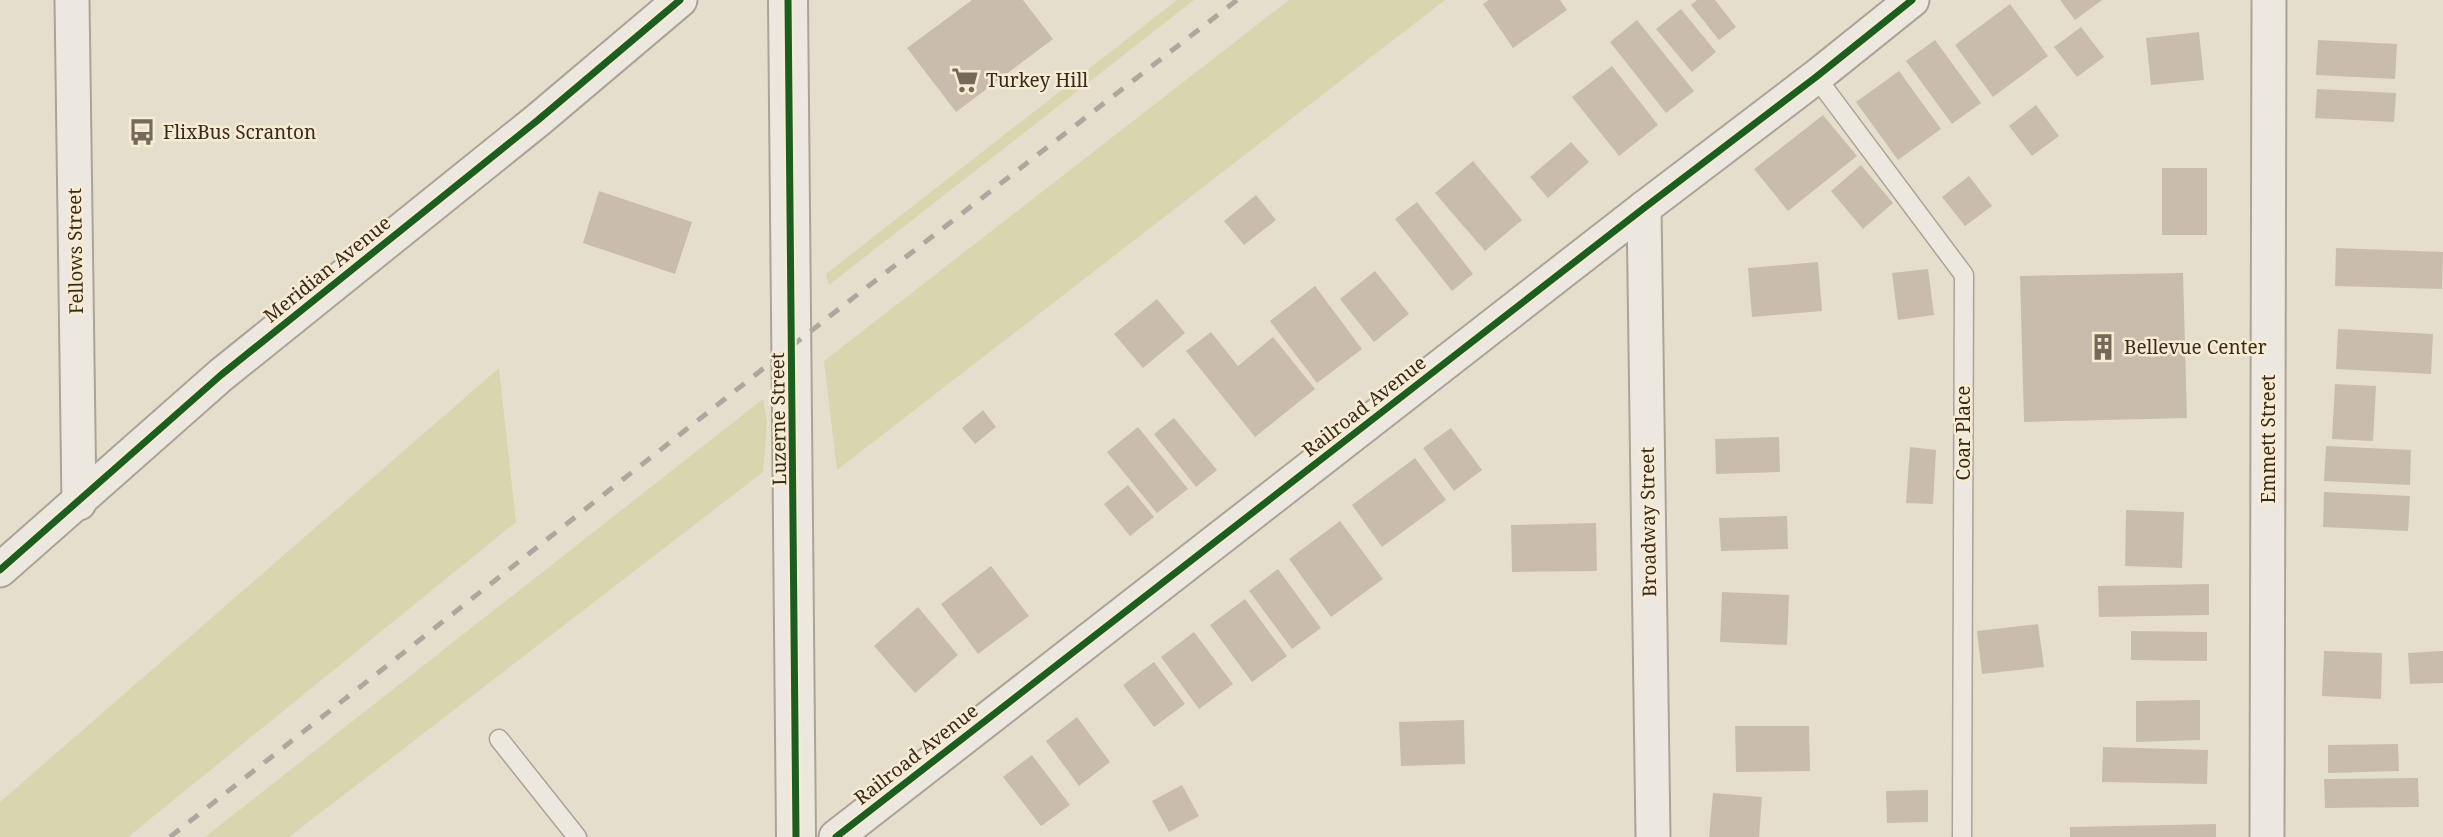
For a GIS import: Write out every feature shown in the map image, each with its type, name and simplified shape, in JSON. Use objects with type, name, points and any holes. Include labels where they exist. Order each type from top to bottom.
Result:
[{"type":"street","name":"Fellows Street","points":[[72,0],[79,503]]},
{"type":"street","name":"Meridian Avenue","points":[[0,570],[221,376],[538,120],[680,0]]},
{"type":"street","name":"Luzerne Street","points":[[788,0],[795,438],[796,837]]},
{"type":"street","name":"Railroad Avenue","points":[[836,837],[1912,0]]},
{"type":"street","name":"Emmett Street","points":[[2267,837],[2269,0]]},
{"type":"street","name":"Broadway Street","points":[[1644,208],[1653,837]]},
{"type":"lane","name":"Coar Place","points":[[1816,77],[1964,275],[1962,837]]},
{"type":"lane","points":[[499,739],[577,837]]},
{"type":"green space","points":[[1177,0],[1194,0],[829,285],[826,274]]},
{"type":"green space","points":[[1289,0],[1445,0],[837,470],[824,361]]},
{"type":"green space","points":[[499,368],[516,522],[128,837],[0,837],[0,802]]},
{"type":"green space","points":[[763,399],[767,421],[763,472],[289,837],[205,837]]},
{"type":"building","name":"Turkey Hill","points":[[972,0],[1023,0],[1053,39],[956,112],[907,48]]},
{"type":"building","points":[[1489,0],[1560,0],[1567,10],[1513,48],[1483,4]]},
{"type":"building","points":[[1697,0],[1715,0],[1736,27],[1719,40],[1691,5]]},
{"type":"building","points":[[2060,0],[2102,0],[2075,20]]},
{"type":"building","points":[[2010,4],[2048,56],[1993,97],[1955,45]]},
{"type":"building","points":[[1681,9],[1716,52],[1692,72],[1656,29]]},
{"type":"building","points":[[1637,20],[1694,91],[1666,113],[1610,42]]},
{"type":"building","points":[[2081,27],[2104,57],[2077,77],[2054,47]]},
{"type":"building","points":[[2199,32],[2204,80],[2151,85],[2146,38]]},
{"type":"building","points":[[1935,40],[1981,103],[1952,124],[1906,61]]},
{"type":"building","points":[[2318,40],[2397,44],[2395,79],[2316,75]]},
{"type":"building","points":[[1612,66],[1658,125],[1619,156],[1572,97]]},
{"type":"building","points":[[1899,71],[1941,129],[1898,160],[1856,102]]},
{"type":"building","points":[[2317,89],[2396,93],[2394,122],[2315,118]]},
{"type":"building","points":[[2036,105],[2059,136],[2032,156],[2009,126]]},
{"type":"building","points":[[1823,115],[1857,156],[1788,211],[1754,169]]},
{"type":"building","points":[[1571,142],[1589,162],[1548,198],[1530,177]]},
{"type":"building","points":[[1473,161],[1522,220],[1485,251],[1435,193]]},
{"type":"building","points":[[1861,165],[1893,203],[1863,229],[1831,191]]},
{"type":"building","points":[[2162,168],[2207,168],[2207,235],[2162,235]]},
{"type":"building","points":[[1969,176],[1992,206],[1965,226],[1942,197]]},
{"type":"building","points":[[599,191],[692,222],[675,274],[583,243]]},
{"type":"building","points":[[1256,195],[1276,220],[1244,245],[1224,221]]},
{"type":"building","points":[[1417,202],[1473,274],[1452,291],[1395,219]]},
{"type":"building","points":[[2336,248],[2443,252],[2442,289],[2335,286]]},
{"type":"building","points":[[1818,262],[1822,311],[1752,317],[1748,268]]},
{"type":"building","points":[[1928,269],[1934,315],[1898,320],[1892,273]]},
{"type":"building","points":[[1375,271],[1409,314],[1374,342],[1340,299]]},
{"type":"building","name":"Bellevue Center","points":[[2183,273],[2187,418],[2024,422],[2020,276]]},
{"type":"building","points":[[1315,286],[1362,349],[1317,383],[1270,321]]},
{"type":"building","points":[[1157,299],[1185,333],[1143,368],[1114,334]]},
{"type":"building","points":[[2338,329],[2433,334],[2431,374],[2336,369]]},
{"type":"building","points":[[1211,332],[1238,366],[1273,337],[1315,389],[1255,437],[1186,351]]},
{"type":"building","points":[[2335,384],[2376,386],[2373,441],[2332,439]]},
{"type":"building","points":[[983,410],[996,427],[975,444],[962,428]]},
{"type":"building","points":[[1174,418],[1217,470],[1196,487],[1154,434]]},
{"type":"building","points":[[1138,427],[1188,489],[1157,513],[1107,452]]},
{"type":"building","points":[[1451,428],[1482,470],[1454,491],[1423,448]]},
{"type":"building","points":[[1779,437],[1780,472],[1716,474],[1715,439]]},
{"type":"building","points":[[2326,446],[2411,450],[2410,485],[2324,481]]},
{"type":"building","points":[[1910,447],[1936,450],[1933,504],[1906,503]]},
{"type":"building","points":[[1415,458],[1446,500],[1382,547],[1352,505]]},
{"type":"building","points":[[1128,485],[1154,517],[1130,536],[1104,504]]},
{"type":"building","points":[[2324,492],[2410,496],[2408,531],[2323,527]]},
{"type":"building","points":[[2126,510],[2184,512],[2182,568],[2125,566]]},
{"type":"building","points":[[1787,516],[1788,549],[1721,551],[1719,518]]},
{"type":"building","points":[[1340,521],[1383,579],[1331,617],[1289,559]]},
{"type":"building","points":[[1596,523],[1597,571],[1512,572],[1511,525]]},
{"type":"building","points":[[991,566],[1029,616],[978,654],[941,604]]},
{"type":"building","points":[[1278,569],[1321,628],[1292,649],[1249,591]]},
{"type":"building","points":[[2209,584],[2209,615],[2099,617],[2098,586]]},
{"type":"building","points":[[1722,592],[1789,595],[1787,645],[1720,642]]},
{"type":"building","points":[[1245,599],[1287,656],[1252,682],[1210,625]]},
{"type":"building","points":[[918,607],[958,655],[915,693],[874,646]]},
{"type":"building","points":[[2038,624],[2044,667],[1982,674],[1977,631]]},
{"type":"building","points":[[2131,631],[2207,632],[2207,661],[2131,660]]},
{"type":"building","points":[[1194,632],[1233,684],[1199,709],[1161,657]]},
{"type":"building","points":[[2324,651],[2382,653],[2381,699],[2322,696]]},
{"type":"building","points":[[2443,651],[2443,683],[2410,684],[2408,653]]},
{"type":"building","points":[[1154,662],[1185,704],[1154,727],[1123,685]]},
{"type":"building","points":[[2200,700],[2200,740],[2136,742],[2136,701]]},
{"type":"building","points":[[1077,717],[1110,762],[1079,786],[1046,741]]},
{"type":"building","points":[[1464,720],[1465,764],[1401,766],[1399,722]]},
{"type":"building","points":[[1735,726],[1809,726],[1810,771],[1736,772]]},
{"type":"building","points":[[2398,744],[2399,771],[2328,773],[2328,745]]},
{"type":"building","points":[[2103,747],[2208,750],[2207,784],[2102,782]]},
{"type":"building","points":[[1032,755],[1070,805],[1041,826],[1003,777]]},
{"type":"building","points":[[2418,778],[2419,807],[2325,808],[2324,779]]},
{"type":"building","points":[[1182,785],[1199,816],[1169,832],[1152,801]]},
{"type":"building","points":[[1928,790],[1928,822],[1887,823],[1886,791]]},
{"type":"building","points":[[1713,793],[1762,797],[1759,837],[1709,837]]},
{"type":"building","points":[[2216,824],[2216,837],[2070,837],[2070,827]]},
{"type":"railway","points":[[170,837],[835,312],[1237,0]]},
{"type":"cycle path","points":[[0,570],[221,375],[538,120],[680,0]]},
{"type":"cycle path","points":[[788,0],[796,837]]},
{"type":"cycle path","points":[[836,837],[1912,0]]},
{"type":"place","name":"Turkey Hill","points":[[965,80]]},
{"type":"place","name":"FlixBus Scranton","points":[[142,132]]},
{"type":"place","name":"Bellevue Center","points":[[2103,347]]}]
